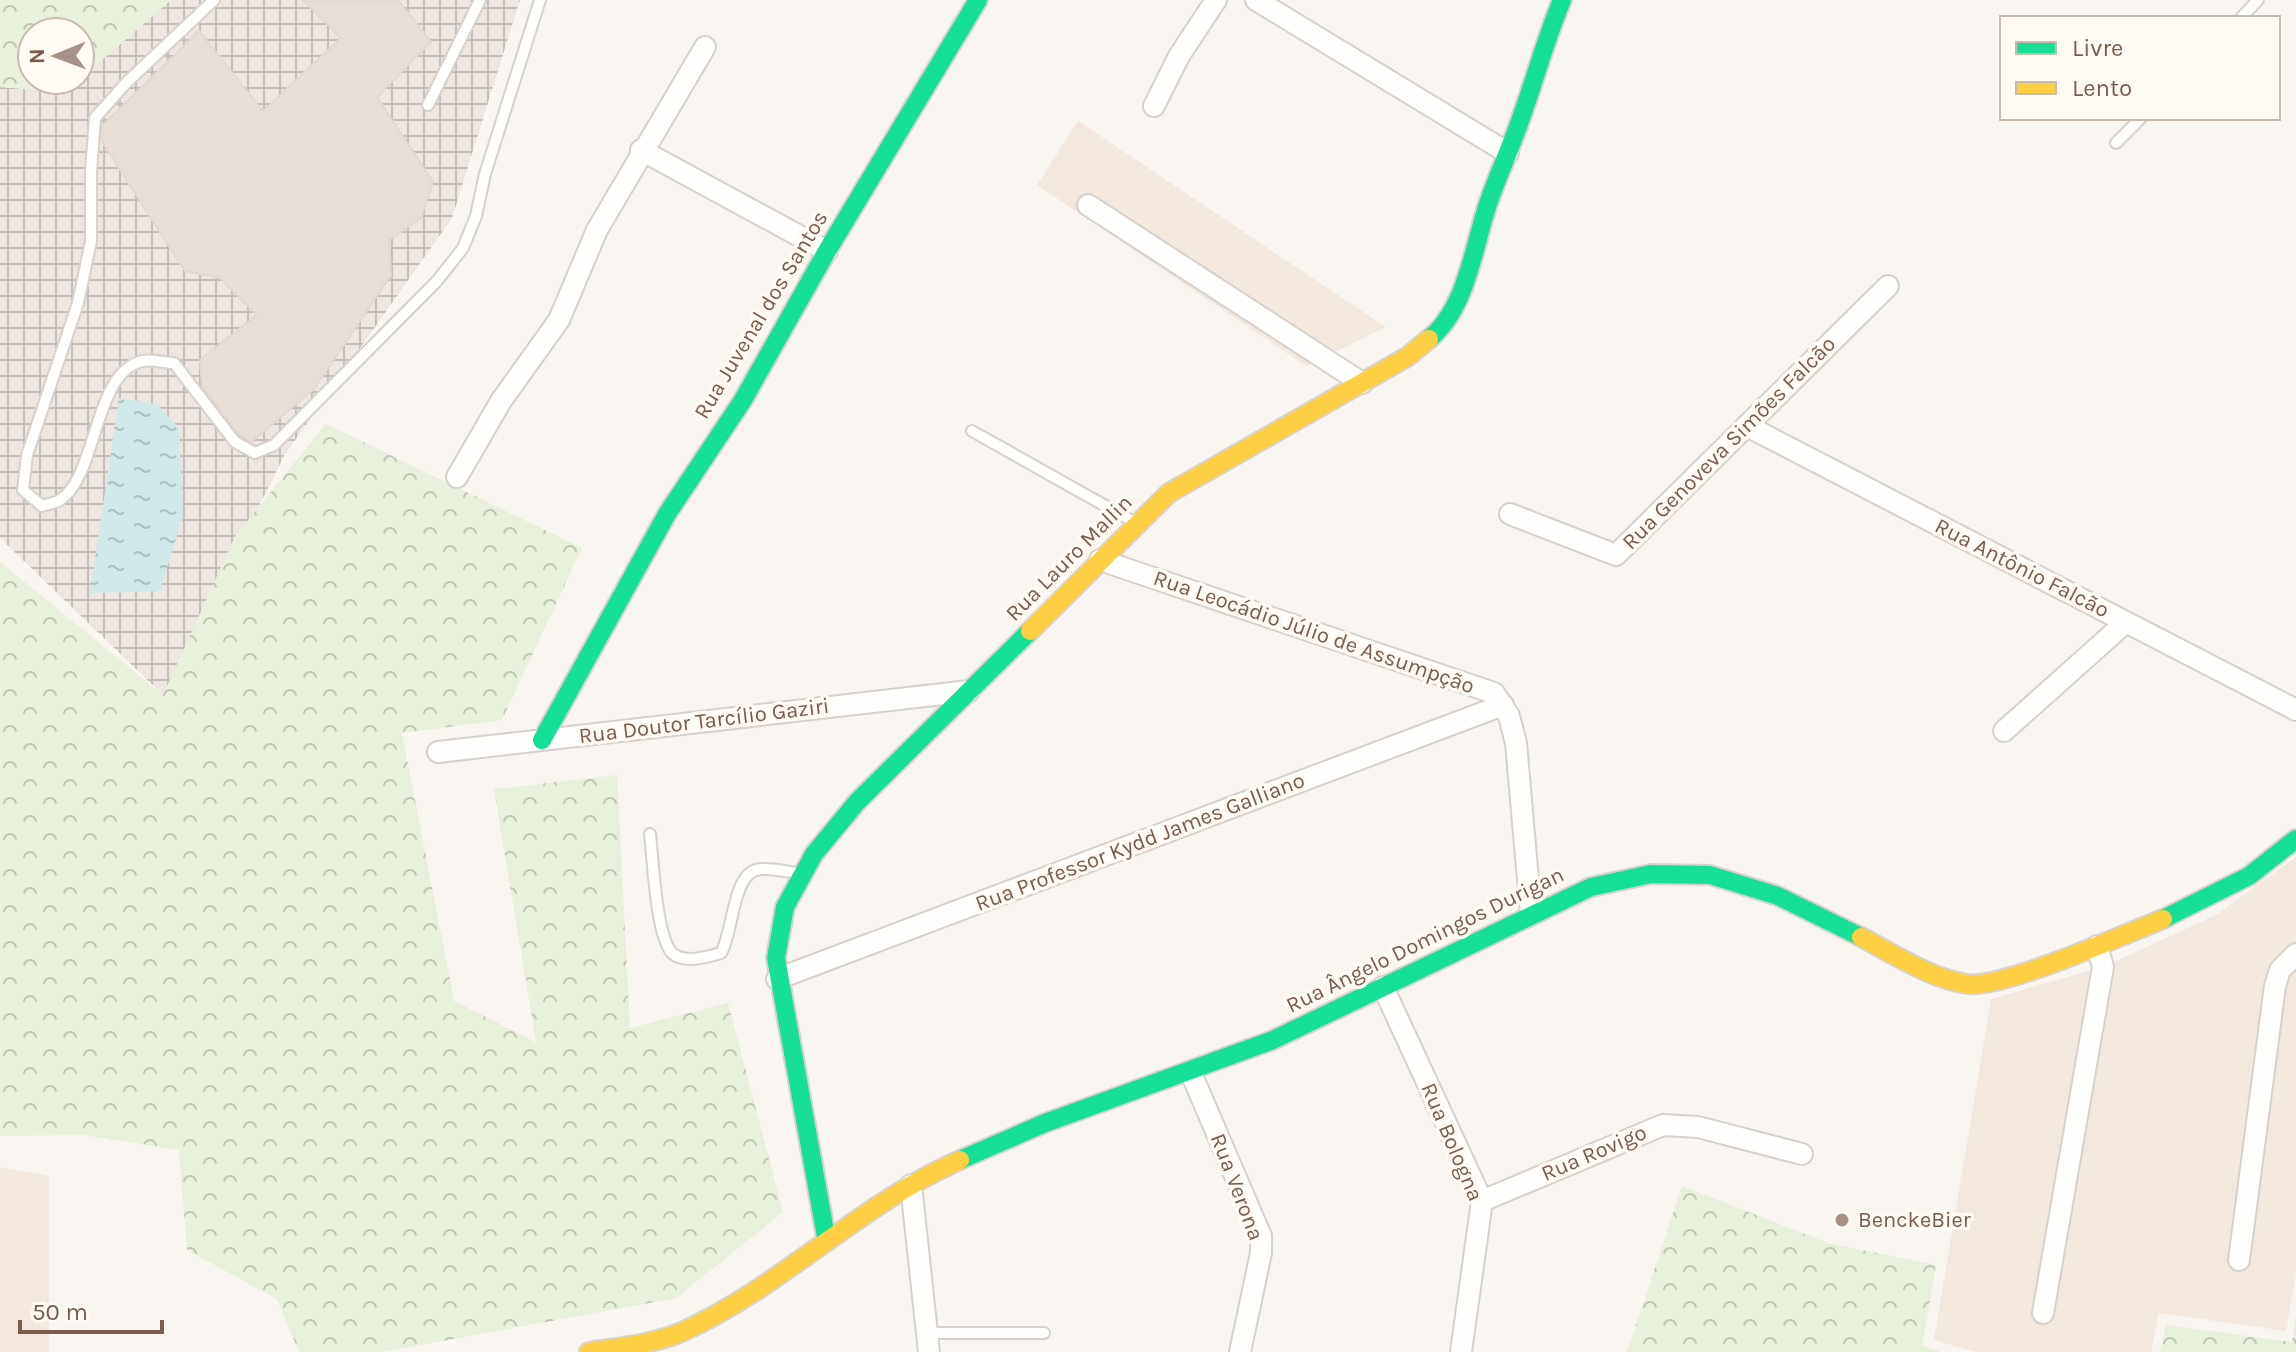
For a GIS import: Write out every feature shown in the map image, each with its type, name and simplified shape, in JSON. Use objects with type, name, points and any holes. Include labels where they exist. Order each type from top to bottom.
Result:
[{"type":"street","name":"Rua Juvenal dos Santos","points":[[542,740],[667,514],[743,400],[827,251],[978,0]]},
{"type":"street","points":[[1154,106],[1179,56],[1216,0]]},
{"type":"street","points":[[1256,0],[1508,153]]},
{"type":"street","name":"Rua Lauro Mallin","points":[[826,1237],[777,979],[778,933],[801,874],[857,802],[1136,524],[1182,484],[1425,345],[1451,313],[1469,272],[1480,229],[1545,39],[1562,0]]},
{"type":"street","points":[[457,477],[501,401],[559,320],[589,246],[641,150],[705,47]]},
{"type":"street","points":[[641,150],[827,251]]},
{"type":"street","points":[[1088,205],[1362,383]]},
{"type":"street","name":"Rua Genoveva Simões Falcão","points":[[1510,514],[1616,555],[1888,286]]},
{"type":"street","name":"Rua Antônio Falcão","points":[[1747,426],[2296,710]]},
{"type":"street","name":"Rua Leocádio Júlio de Assumpção","points":[[1100,560],[1482,688],[1494,693],[1503,705]]},
{"type":"street","points":[[2004,731],[2126,622]]},
{"type":"street","name":"Rua Doutor Tarcílio Gaziri","points":[[438,752],[969,691]]},
{"type":"street","points":[[1503,705],[1516,743],[1531,914]]},
{"type":"street","name":"Rua Professor Kydd James Galliano","points":[[777,979],[1503,705]]},
{"type":"street","name":"Rua Ângelo Domingos Durigan","points":[[589,1352],[653,1341],[684,1331],[747,1294],[826,1237],[911,1185],[1045,1123],[1191,1073],[1273,1040],[1578,892],[1624,877],[1683,872],[1710,875],[1778,896],[1952,981],[1988,983],[2097,946],[2224,891],[2296,839]]},
{"type":"street","points":[[2043,1313],[2103,967],[2097,946]]},
{"type":"street","points":[[2239,1260],[2275,986],[2280,970],[2296,954]]},
{"type":"street","name":"Rua Bologna","points":[[1383,987],[1482,1201],[1461,1352]]},
{"type":"street","name":"Rua Verona","points":[[1191,1073],[1261,1236],[1261,1253],[1240,1352]]},
{"type":"street","name":"Rua Rovigo","points":[[1482,1201],[1663,1125],[1698,1127],[1802,1154]]},
{"type":"street","points":[[911,1185],[928,1342]]},
{"type":"street","points":[[679,1352],[684,1331]]},
{"type":"lane","points":[[214,0],[126,83],[95,118],[91,241],[78,303],[27,455],[23,490],[42,506],[60,500],[78,479],[103,407],[119,377],[142,361],[174,363],[235,442],[255,453],[274,445],[437,281],[463,248],[476,216],[485,174],[540,0]]},
{"type":"lane","points":[[428,105],[480,0]]},
{"type":"lane","points":[[2243,16],[2258,0]]},
{"type":"lane","points":[[2116,143],[2139,120]]},
{"type":"lane","points":[[972,431],[1136,524]]},
{"type":"lane","points":[[650,834],[663,932],[671,952],[684,959],[721,953],[729,940],[739,886],[745,875],[759,868],[801,874]]},
{"type":"lane","points":[[928,1342],[1044,1333]]},
{"type":"shaded area","points":[[171,0],[520,0],[452,218],[284,456],[164,696],[0,538],[0,87],[16,88],[16,96],[96,96],[96,65]]},
{"type":"shaded area","points":[[1078,121],[1386,327],[1306,366],[1037,185]]},
{"type":"shaded area","points":[[2296,857],[2296,1273],[2286,1331],[2159,1313],[2151,1352],[1975,1352],[1934,1340],[1991,999],[2103,967],[2216,915]]},
{"type":"shaded area","points":[[0,1167],[49,1176],[49,1352],[0,1352]]},
{"type":"green space","points":[[0,0],[171,0],[96,65],[96,16],[16,16],[16,88],[0,87]]},
{"type":"green space","points":[[326,424],[582,548],[502,720],[402,733],[454,1001],[536,1042],[494,789],[617,775],[630,1028],[728,1003],[783,1212],[676,1298],[383,1352],[299,1352],[277,1299],[187,1250],[179,1150],[83,1135],[0,1136],[0,562],[163,695],[235,536]]},
{"type":"green space","points":[[1682,1186],[1828,1243],[1936,1265],[1922,1346],[1941,1352],[1627,1352]]},
{"type":"green space","points":[[2296,1315],[2296,1352],[2160,1352],[2166,1325],[2292,1342]]},
{"type":"water","points":[[119,398],[157,404],[179,428],[183,516],[160,591],[90,593]]},
{"type":"building","points":[[303,0],[398,0],[431,42],[377,97],[433,182],[421,218],[389,240],[391,275],[314,389],[251,442],[240,436],[202,386],[200,360],[257,315],[220,278],[185,271],[101,140],[102,126],[199,31],[263,111],[341,38]]},
{"type":"traffic: fast","points":[[542,740],[667,514],[743,400],[827,251],[978,0]]},
{"type":"traffic: fast","points":[[1429,339],[1452,312],[1467,278],[1491,195],[1562,0]]},
{"type":"traffic: fast","points":[[826,1237],[776,958],[785,907],[814,854],[857,802],[1030,631]]},
{"type":"traffic: fast","points":[[2163,919],[2249,876],[2296,839]]},
{"type":"traffic: fast","points":[[960,1160],[1045,1123],[1273,1040],[1591,887],[1651,874],[1710,875],[1778,896],[1861,937]]},
{"type":"traffic: slow","points":[[1030,631],[1169,493],[1407,357],[1429,339]]},
{"type":"traffic: slow","points":[[1861,937],[1939,977],[1967,984],[1984,983],[2034,970],[2163,919]]},
{"type":"traffic: slow","points":[[589,1352],[661,1339],[720,1313],[888,1199],[960,1160]]},
{"type":"place","name":"BenckeBier","points":[[1842,1220]]}]
